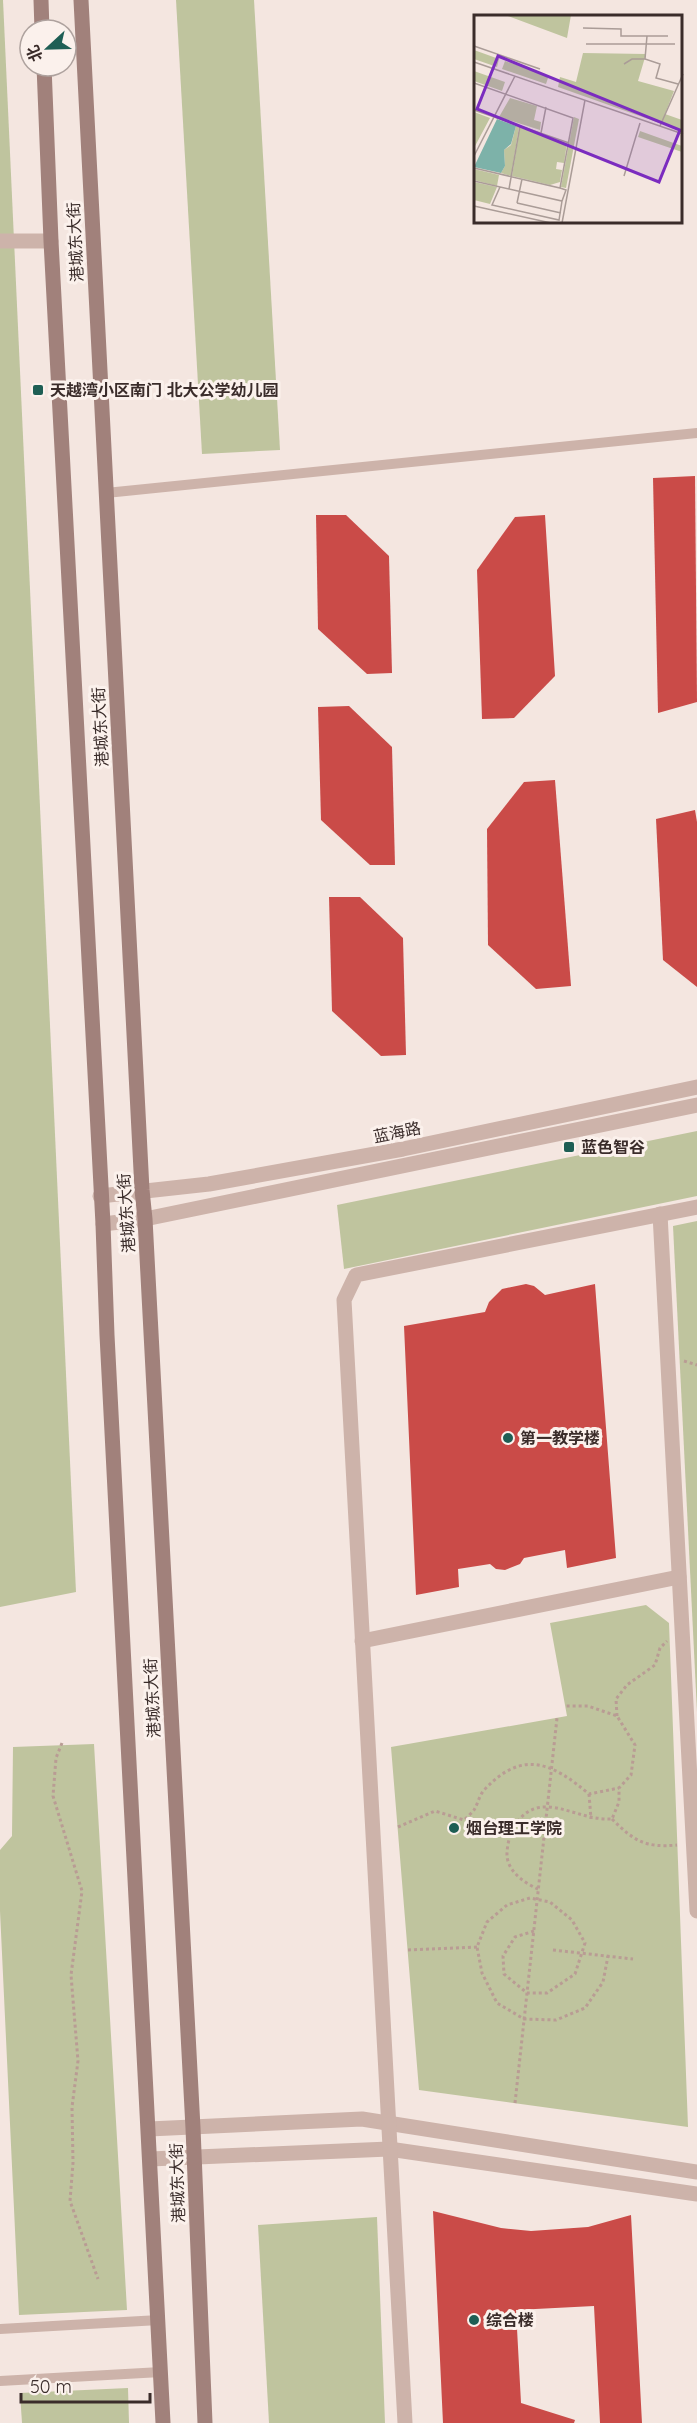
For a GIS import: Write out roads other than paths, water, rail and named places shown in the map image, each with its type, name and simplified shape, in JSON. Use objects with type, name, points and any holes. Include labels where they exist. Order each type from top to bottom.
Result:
[{"type":"main road","points":[[41,0],[42,18]]},
{"type":"main road","name":"港城东大街","points":[[81,0],[193,2128],[205,2423]]},
{"type":"main road","name":"港城东大街","points":[[44,78],[163,2423]]},
{"type":"street","points":[[0,241],[51,241]]},
{"type":"street","name":"蓝海路","points":[[100,1196],[209,1184],[403,1149],[697,1087]]},
{"type":"street","name":"蓝海路","points":[[104,1224],[145,1219],[697,1105]]},
{"type":"street","points":[[405,2423],[344,1300],[356,1275],[697,1207]]},
{"type":"street","points":[[660,1214],[697,1911]]},
{"type":"street","points":[[362,1641],[679,1577]]},
{"type":"street","points":[[149,2129],[362,2119],[697,2172]]},
{"type":"street","points":[[150,2159],[389,2149],[697,2194]]},
{"type":"lane","points":[[106,493],[697,433]]},
{"type":"lane","points":[[0,2329],[159,2320]]},
{"type":"lane","points":[[0,2381],[161,2372]]},
{"type":"place","name":"天越湾小区南门 北大公学幼儿园","points":[[38,390]]},
{"type":"place","name":"蓝色智谷","points":[[569,1147]]},
{"type":"place","name":"第一教学楼","points":[[508,1438]]},
{"type":"place","name":"烟台理工学院","points":[[454,1828]]},
{"type":"place","name":"综合楼","points":[[474,2320]]}]
